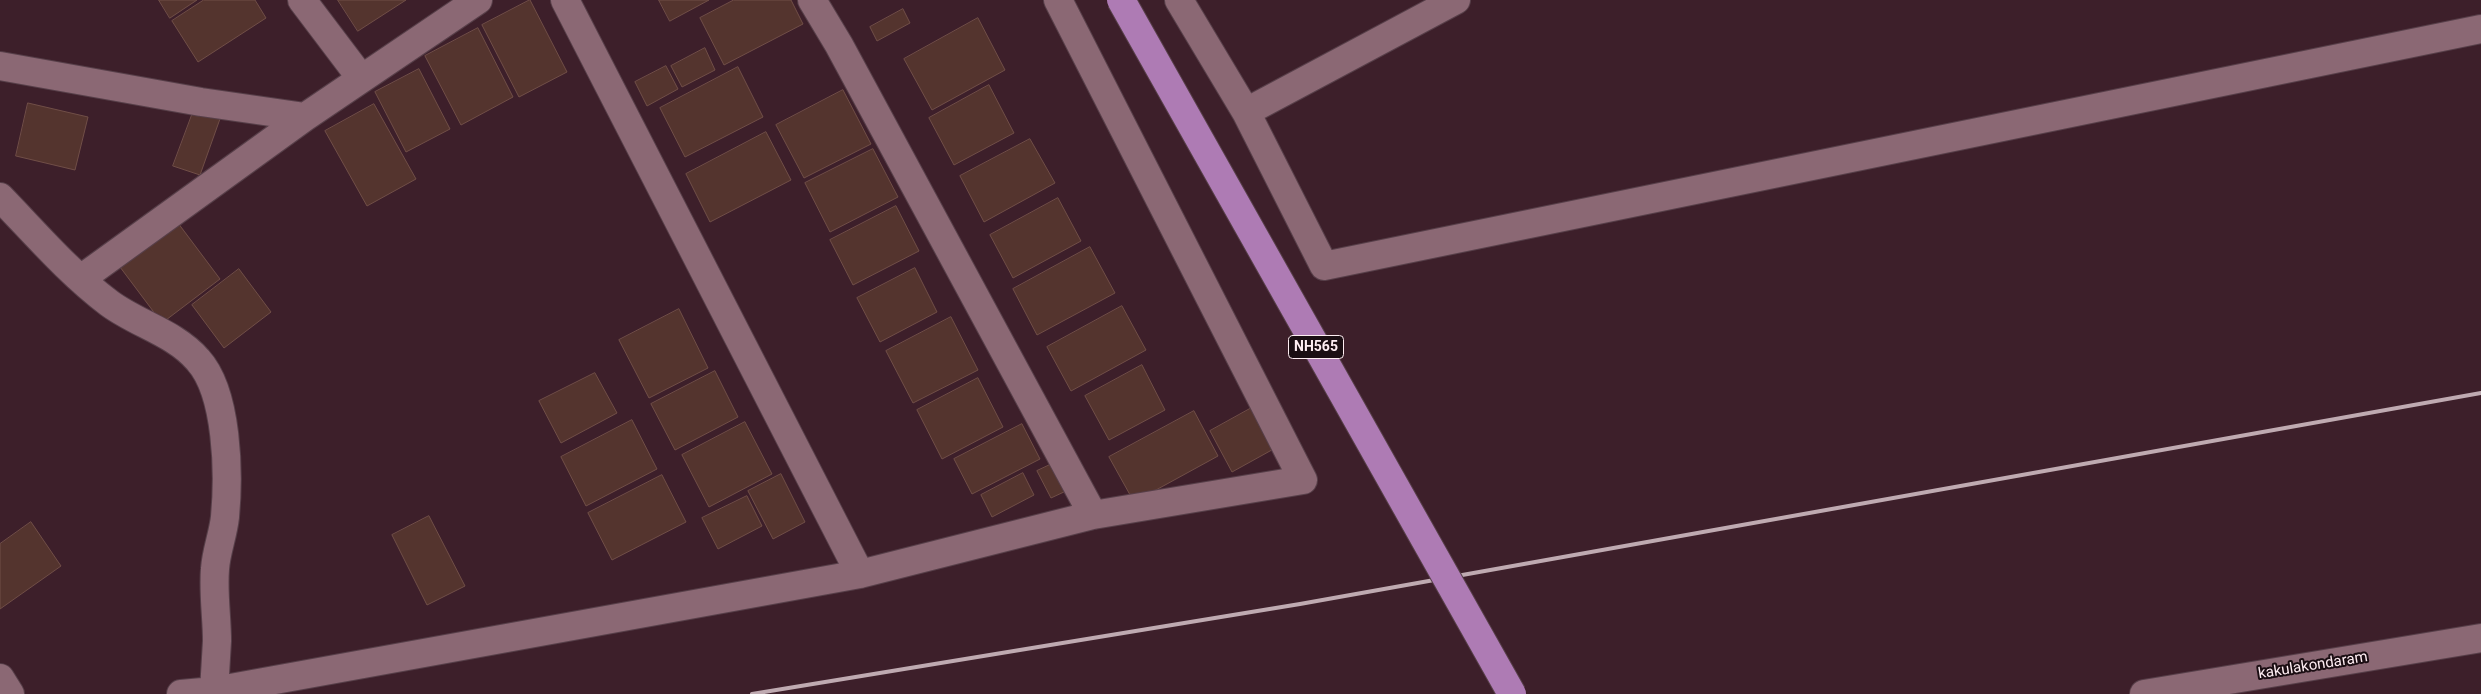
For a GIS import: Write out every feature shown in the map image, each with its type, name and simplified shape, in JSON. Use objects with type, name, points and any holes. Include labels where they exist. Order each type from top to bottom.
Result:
[{"type":"highway","name":"NH565","points":[[1121,0],[1512,694]]},
{"type":"street","points":[[302,0],[361,78]]},
{"type":"street","points":[[82,278],[305,117],[478,0]]},
{"type":"street","points":[[565,0],[860,574]]},
{"type":"street","points":[[812,0],[840,45],[1093,515]]},
{"type":"street","points":[[182,694],[214,691],[860,574],[1093,515],[1303,480],[1058,0]]},
{"type":"street","points":[[1179,0],[1246,112],[1324,266],[2481,29]]},
{"type":"street","points":[[1246,112],[1456,0]]},
{"type":"street","points":[[0,66],[201,102],[305,117]]},
{"type":"street","points":[[0,197],[60,260],[108,303],[137,321],[182,344],[199,361],[213,390],[220,413],[228,463],[225,519],[215,570],[217,642],[214,691]]},
{"type":"street","name":"kakulakondaram","points":[[2144,694],[2481,638]]},
{"type":"street","points":[[0,678],[10,694]]},
{"type":"building","points":[[159,0],[197,0],[170,18]]},
{"type":"building","points":[[204,0],[255,0],[266,18],[198,62],[172,21]]},
{"type":"building","points":[[338,0],[406,0],[358,31]]},
{"type":"building","points":[[530,0],[567,72],[519,97],[482,25]]},
{"type":"building","points":[[659,0],[709,0],[670,21]]},
{"type":"building","points":[[734,0],[791,0],[803,24],[724,65],[700,18]]},
{"type":"building","points":[[903,9],[910,23],[877,41],[870,27]]},
{"type":"building","points":[[978,18],[1005,70],[932,110],[904,59]]},
{"type":"building","points":[[478,28],[513,97],[461,125],[425,56]]},
{"type":"building","points":[[705,48],[715,70],[682,87],[671,66]]},
{"type":"building","points":[[666,66],[678,89],[647,106],[635,82]]},
{"type":"building","points":[[738,67],[763,117],[685,157],[660,108]]},
{"type":"building","points":[[419,69],[450,129],[406,152],[375,92]]},
{"type":"building","points":[[989,85],[1014,133],[954,165],[929,118]]},
{"type":"building","points":[[843,90],[871,144],[804,178],[776,125]]},
{"type":"building","points":[[28,103],[88,117],[75,170],[16,156]]},
{"type":"building","points":[[374,104],[416,179],[367,206],[325,131]]},
{"type":"building","points":[[195,107],[221,116],[200,175],[173,166]]},
{"type":"building","points":[[766,132],[791,180],[710,222],[686,174]]},
{"type":"building","points":[[1030,139],[1055,183],[984,222],[960,176]]},
{"type":"building","points":[[873,149],[898,197],[830,232],[805,183]]},
{"type":"building","points":[[1058,198],[1081,241],[1013,278],[990,235]]},
{"type":"building","points":[[896,206],[919,251],[853,285],[830,240]]},
{"type":"building","points":[[175,219],[220,279],[162,323],[117,263]]},
{"type":"building","points":[[1090,247],[1115,293],[1037,335],[1013,289]]},
{"type":"building","points":[[915,268],[937,312],[880,342],[857,298]]},
{"type":"building","points":[[239,269],[271,312],[224,348],[192,305]]},
{"type":"building","points":[[1122,306],[1146,350],[1071,391],[1047,347]]},
{"type":"building","points":[[679,309],[708,368],[649,398],[619,340]]},
{"type":"building","points":[[951,317],[978,370],[913,403],[886,351]]},
{"type":"building","points":[[1142,365],[1165,410],[1109,440],[1085,396]]},
{"type":"building","points":[[715,371],[738,417],[675,450],[651,404]]},
{"type":"building","points":[[595,373],[617,413],[561,443],[539,401]]},
{"type":"building","points":[[978,378],[1003,427],[942,459],[917,410]]},
{"type":"building","points":[[1257,405],[1279,446],[1232,472],[1210,431]]},
{"type":"building","points":[[1194,411],[1218,456],[1134,502],[1109,457]]},
{"type":"building","points":[[632,420],[657,469],[586,506],[561,457]]},
{"type":"building","points":[[745,422],[772,474],[709,507],[682,455]]},
{"type":"building","points":[[1022,424],[1040,459],[972,494],[954,459]]},
{"type":"building","points":[[1052,464],[1066,491],[1051,498],[1037,471]]},
{"type":"building","points":[[1023,473],[1034,495],[992,517],[981,495]]},
{"type":"building","points":[[781,474],[805,522],[773,539],[748,491]]},
{"type":"building","points":[[662,475],[686,522],[612,560],[588,513]]},
{"type":"building","points":[[747,496],[762,526],[718,549],[702,518]]},
{"type":"building","points":[[429,516],[465,586],[427,605],[392,535]]},
{"type":"building","points":[[31,522],[61,566],[0,609],[0,544]]},
{"type":"railway","points":[[752,694],[1300,604],[2481,393]]}]
